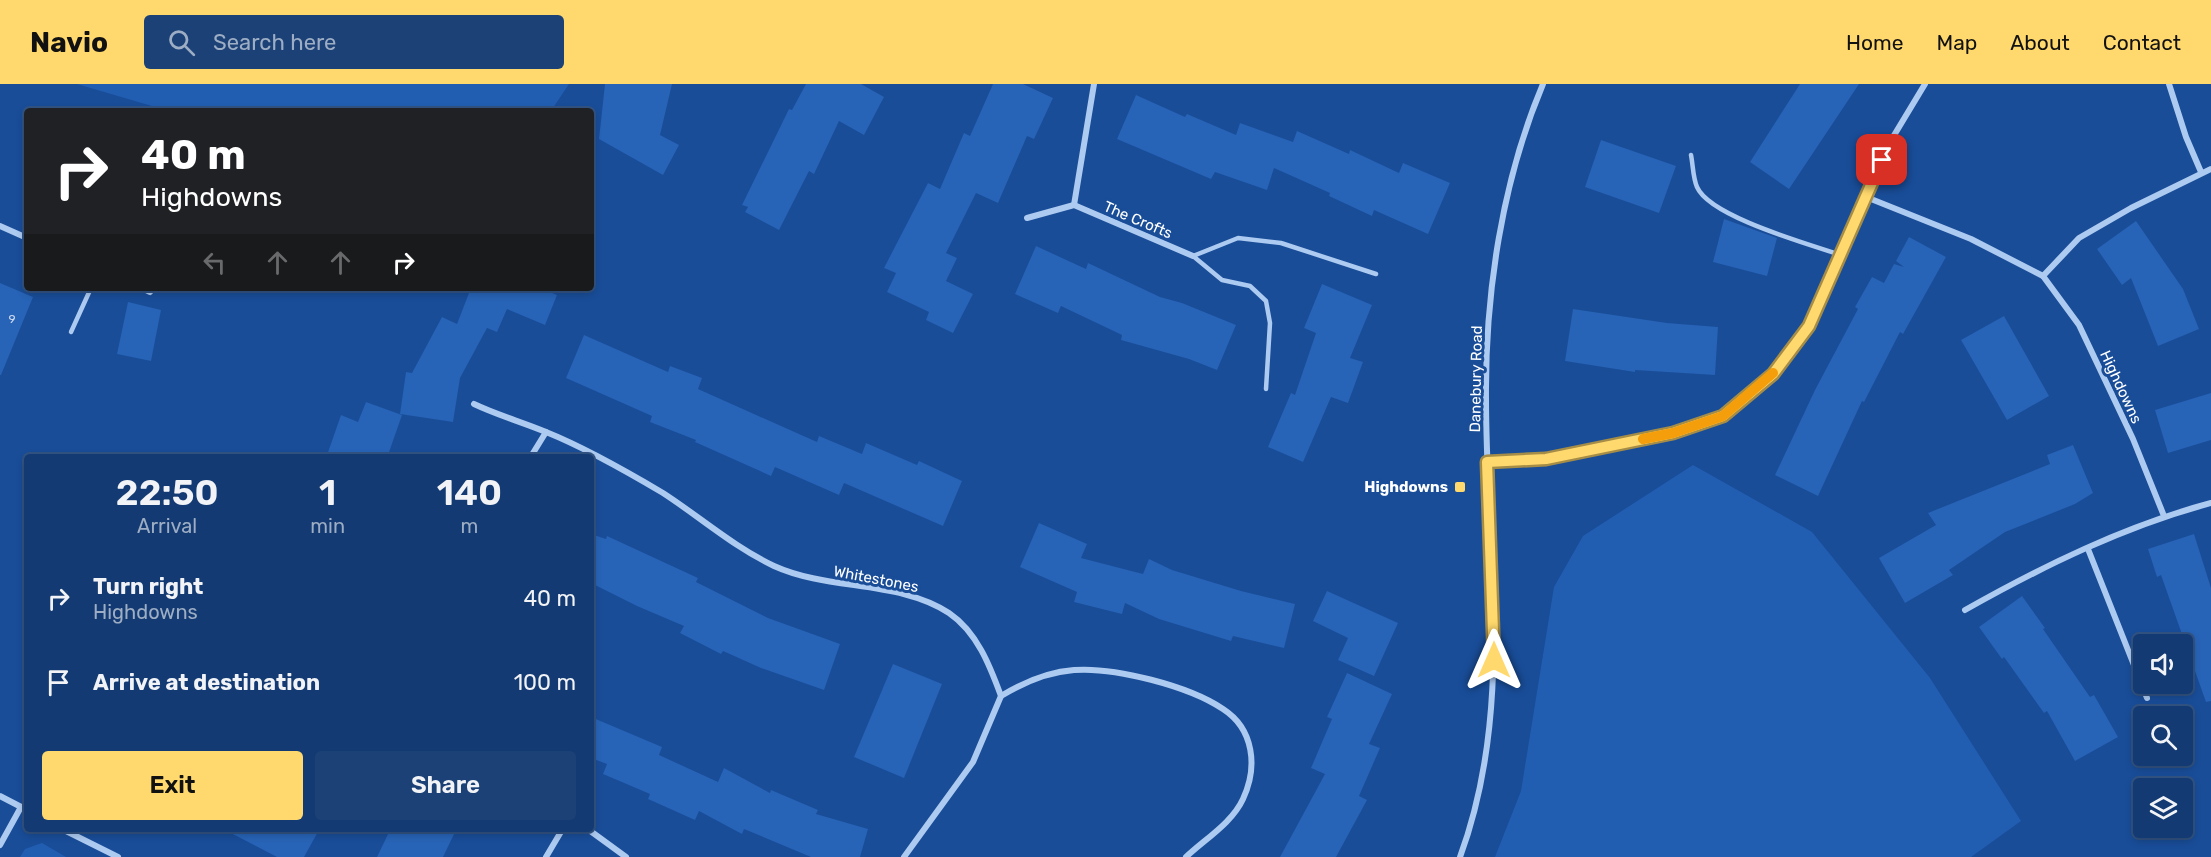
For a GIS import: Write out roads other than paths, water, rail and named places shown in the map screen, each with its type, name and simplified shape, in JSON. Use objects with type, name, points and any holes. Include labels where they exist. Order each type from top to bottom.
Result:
[{"type":"street","points":[[1027,218],[1074,205],[1094,84]]},
{"type":"street","name":"Danebury Road","points":[[1460,857],[1478,794],[1487,748],[1493,696],[1495,642],[1487,462],[1486,375],[1493,268],[1510,186],[1543,84]]},
{"type":"street","points":[[1487,462],[1546,459],[1673,433],[1723,416],[1773,374],[1809,326],[1890,142],[1924,84]]},
{"type":"street","points":[[2169,84],[2186,137],[2201,172]]},
{"type":"street","points":[[2043,276],[2079,238],[2131,208],[2211,169]]},
{"type":"street","name":"Highdowns","points":[[1866,197],[1971,239],[2043,276],[2079,325],[2133,439],[2164,516]]},
{"type":"street","name":"The Crofts","points":[[1074,205],[1193,256]]},
{"type":"street","points":[[0,226],[24,237]]},
{"type":"street","name":"Whitestones","points":[[474,404],[546,432],[593,454]]},
{"type":"street","points":[[532,454],[546,432]]},
{"type":"street","name":"Whitestones","points":[[594,455],[663,494],[746,551],[774,566],[800,576],[910,595],[933,603],[951,614],[966,629],[990,666],[1001,696]]},
{"type":"street","points":[[1965,610],[2025,576],[2164,516],[2211,503]]},
{"type":"street","points":[[2088,549],[2147,698]]},
{"type":"street","points":[[904,857],[973,762],[1001,696],[1033,679],[1076,670],[1141,677],[1173,687],[1224,709],[1235,721],[1250,748],[1253,766],[1243,800],[1232,817],[1186,857]]},
{"type":"street","points":[[0,796],[24,809],[0,845]]},
{"type":"street","points":[[68,832],[118,857]]},
{"type":"street","points":[[546,857],[561,832]]},
{"type":"street","points":[[592,832],[626,857]]},
{"type":"lane","points":[[1691,155],[1697,187],[1708,201],[1736,217],[1841,255]]},
{"type":"lane","points":[[1266,389],[1270,323],[1266,301],[1250,286],[1222,280],[1193,256],[1238,238],[1281,243],[1376,274]]},
{"type":"lane","points":[[71,332],[90,291]]},
{"type":"place","name":"Highdowns","points":[[1460,487]]}]
